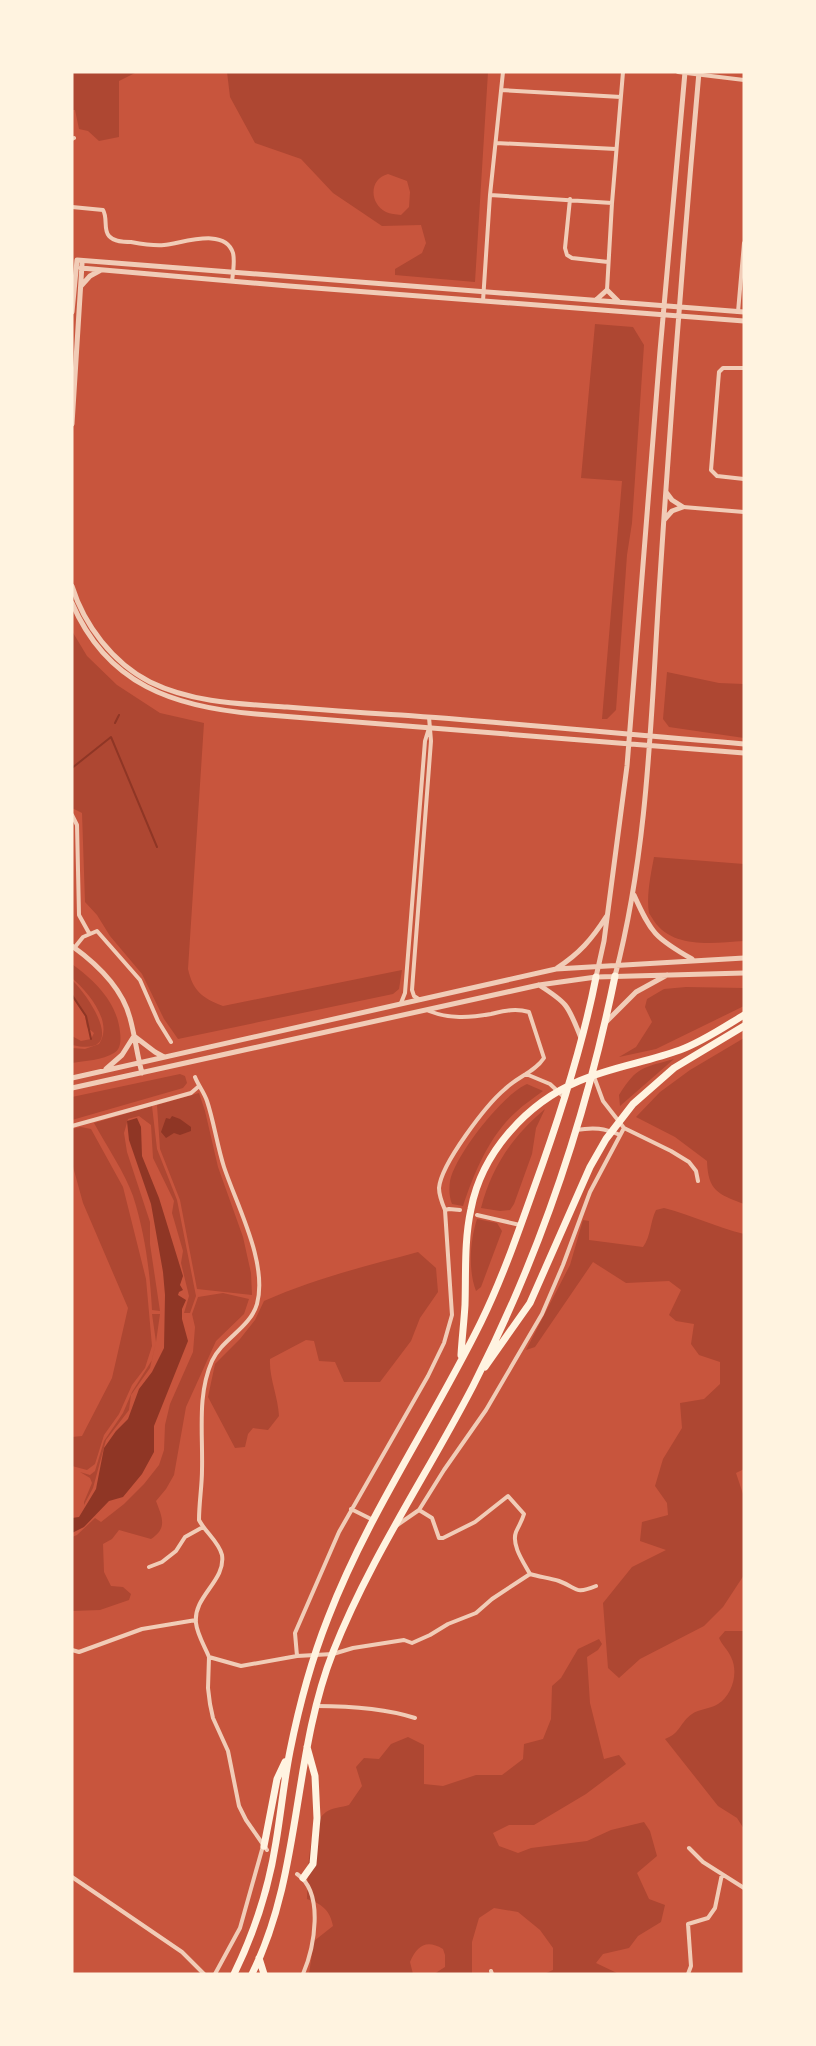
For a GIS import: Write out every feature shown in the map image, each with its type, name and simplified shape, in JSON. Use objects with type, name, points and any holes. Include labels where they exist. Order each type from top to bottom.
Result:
[{"type":"highway","points":[[252,1974],[277,1905],[286,1869],[315,1706],[333,1654],[359,1594],[393,1528],[474,1384],[519,1285],[543,1226],[576,1130],[615,976]]},
{"type":"highway","points":[[234,1974],[251,1934],[272,1864],[289,1754],[301,1700],[328,1618],[374,1521],[481,1322],[521,1226],[565,1098],[596,977]]},
{"type":"highway","points":[[460,1361],[465,1307],[466,1241],[471,1207],[499,1145],[526,1114],[544,1100],[580,1080],[681,1049],[744,1015]]},
{"type":"highway","points":[[474,1384],[530,1303],[575,1199],[606,1139],[633,1104],[674,1068],[744,1026]]},
{"type":"highway","points":[[300,1876],[313,1864],[317,1818],[315,1776],[307,1745]]},
{"type":"highway","points":[[265,1848],[277,1779],[289,1754]]},
{"type":"highway","points":[[259,1958],[264,1974]]},
{"type":"street","points":[[483,301],[490,195],[503,72]]},
{"type":"street","points":[[596,301],[607,290],[623,72]]},
{"type":"street","points":[[678,72],[744,80]]},
{"type":"street","points":[[596,977],[608,913],[630,733],[663,314],[685,72]]},
{"type":"street","points":[[615,976],[634,895],[640,848],[699,73]]},
{"type":"street","points":[[501,90],[621,97]]},
{"type":"street","points":[[496,143],[616,150]]},
{"type":"street","points":[[490,195],[612,203]]},
{"type":"street","points":[[570,199],[565,248],[567,255],[572,258],[608,262]]},
{"type":"street","points":[[72,207],[103,210],[106,215],[107,232],[110,238],[117,241],[154,245],[210,238],[220,240],[229,246],[233,253],[232,281]]},
{"type":"street","points":[[77,263],[741,312],[744,243]]},
{"type":"street","points":[[77,263],[101,270],[744,321]]},
{"type":"street","points":[[72,424],[80,288],[77,263]]},
{"type":"street","points":[[72,312],[77,263]]},
{"type":"street","points":[[80,288],[90,276],[101,270]]},
{"type":"street","points":[[607,290],[619,302]]},
{"type":"street","points":[[744,369],[723,368],[719,372],[711,470],[717,476],[744,479]]},
{"type":"street","points":[[666,492],[672,500],[683,507]]},
{"type":"street","points":[[664,520],[672,511],[683,507],[744,512]]},
{"type":"street","points":[[72,586],[76,610],[112,653],[149,681],[193,698],[744,744]]},
{"type":"street","points":[[72,603],[91,639],[106,658],[143,686],[185,703],[240,713],[744,753]]},
{"type":"street","points":[[420,1000],[414,996],[412,990],[431,741],[429,717]]},
{"type":"street","points":[[400,1005],[405,993],[425,741],[429,727]]},
{"type":"street","points":[[72,815],[77,825],[79,915],[89,933]]},
{"type":"street","points":[[634,895],[652,932],[667,945],[693,960]]},
{"type":"street","points":[[556,969],[577,955],[593,937],[608,913]]},
{"type":"street","points":[[142,1074],[130,1016],[116,987],[99,967],[73,947],[89,933],[97,931],[106,939],[140,980],[158,1021],[171,1042]]},
{"type":"street","points":[[72,1078],[556,969],[744,958]]},
{"type":"street","points":[[72,1088],[539,985],[596,977],[744,973]]},
{"type":"street","points":[[603,1025],[636,992],[669,974]]},
{"type":"street","points":[[539,985],[566,1004],[572,1012],[581,1038]]},
{"type":"street","points":[[297,1656],[295,1633],[339,1532],[428,1376],[444,1343],[452,1315],[445,1210],[440,1201],[439,1188],[443,1173],[456,1150],[502,1091],[525,1074],[538,1068],[544,1058],[529,1012],[518,1009],[460,1018],[443,1017],[429,1011]]},
{"type":"street","points":[[134,1036],[164,1057]]},
{"type":"street","points":[[105,1070],[122,1055],[134,1036]]},
{"type":"street","points":[[592,1073],[603,1101],[624,1128],[689,1162],[696,1171],[698,1181]]},
{"type":"street","points":[[525,1074],[550,1084],[565,1098]]},
{"type":"street","points":[[195,1077],[198,1087],[207,1098],[224,1165],[247,1230],[255,1257],[258,1289],[257,1303],[251,1318],[223,1345],[213,1359],[202,1390],[202,1470],[199,1512],[202,1527],[221,1551],[222,1558],[215,1580],[198,1605],[195,1620],[209,1657],[208,1689],[213,1718],[225,1742],[239,1806],[265,1848],[240,1928],[215,1974]]},
{"type":"street","points":[[72,1126],[191,1093],[198,1087]]},
{"type":"street","points":[[576,1130],[604,1128],[620,1135]]},
{"type":"street","points":[[393,1528],[419,1510],[486,1410],[542,1314],[590,1192],[624,1128]]},
{"type":"street","points":[[445,1210],[460,1210]]},
{"type":"street","points":[[477,1215],[521,1226]]},
{"type":"street","points":[[419,1510],[432,1518],[439,1538],[443,1538],[475,1522],[508,1496],[524,1514],[514,1541],[530,1574]]},
{"type":"street","points":[[351,1509],[374,1521]]},
{"type":"street","points":[[149,1567],[162,1562],[176,1551],[185,1537],[202,1527]]},
{"type":"street","points":[[209,1657],[241,1666],[297,1656],[333,1654],[353,1647],[404,1640],[412,1643],[448,1624],[476,1613],[492,1599],[530,1574],[560,1581],[574,1590],[584,1591],[596,1586]]},
{"type":"street","points":[[72,1650],[79,1652],[142,1629],[195,1620]]},
{"type":"street","points":[[315,1706],[339,1706],[399,1713],[415,1718]]},
{"type":"street","points":[[689,1848],[703,1862],[744,1888]]},
{"type":"street","points":[[688,1974],[691,1966],[688,1923],[708,1918],[715,1908],[722,1874]]},
{"type":"street","points":[[300,1876],[312,1897],[315,1924],[314,1939],[303,1974]]},
{"type":"street","points":[[72,1877],[182,1952],[204,1974]]},
{"type":"shaded area","points":[[72,72],[137,72],[119,81],[119,137],[99,141],[88,131],[79,129],[75,110],[72,110]]},
{"type":"shaded area","points":[[227,72],[488,72],[475,282],[395,275],[395,269],[422,253],[426,243],[421,225],[382,226],[333,193],[301,159],[255,143],[230,97]],"holes":[[[388,174],[407,181],[410,192],[409,207],[401,215],[388,213],[380,208],[374,197],[377,181]]]},
{"type":"shaded area","points":[[595,324],[633,327],[644,345],[616,710],[607,719],[602,719],[622,481],[581,478]]},
{"type":"shaded area","points":[[72,631],[87,656],[117,685],[160,713],[204,723],[188,969],[200,993],[223,1006],[402,970],[399,989],[393,994],[178,1039],[164,1019],[142,974],[85,902],[82,813],[72,808]]},
{"type":"shaded area","points":[[667,672],[719,683],[744,684],[744,738],[669,727],[663,719]]},
{"type":"shaded area","points":[[654,857],[744,864],[744,941],[694,942],[672,936],[662,930],[649,914],[648,907]]},
{"type":"shaded area","points":[[72,964],[97,985],[110,1002],[118,1021],[120,1044],[118,1049],[110,1055],[72,1063],[72,1048],[85,1049],[99,1044],[103,1035],[103,1026],[92,999],[72,978]]},
{"type":"shaded area","points":[[72,980],[88,1000],[100,1024],[102,1035],[99,1043],[89,1047],[72,1045],[72,1036],[81,1041],[91,1039],[94,1033],[87,1027],[85,1016],[72,997]]},
{"type":"shaded area","points":[[744,988],[744,1006],[656,1049],[619,1057],[636,1047],[652,1022],[645,1007],[647,999],[664,989]]},
{"type":"shaded area","points":[[744,1038],[744,1204],[716,1190],[710,1179],[707,1161],[675,1137],[636,1117],[660,1092],[690,1070]]},
{"type":"shaded area","points":[[674,1059],[620,1106],[619,1095],[636,1073]]},
{"type":"shaded area","points":[[180,1074],[185,1076],[187,1083],[183,1088],[72,1120],[72,1097]]},
{"type":"shaded area","points":[[527,1084],[543,1091],[519,1109],[498,1132],[477,1168],[463,1206],[452,1204],[449,1192],[450,1181],[461,1156],[493,1112]]},
{"type":"shaded area","points":[[199,1093],[218,1167],[243,1237],[251,1273],[252,1295],[197,1289],[180,1200],[160,1149],[157,1105]]},
{"type":"shaded area","points":[[152,1106],[157,1149],[177,1200],[196,1296],[190,1313],[184,1313],[189,1296],[181,1263],[183,1251],[172,1213],[174,1201],[153,1158],[151,1125],[139,1116],[128,1119],[124,1133],[127,1152],[150,1222],[150,1244],[160,1311],[152,1310],[141,1224],[130,1187],[94,1123]]},
{"type":"shaded area","points":[[545,1109],[536,1128],[532,1154],[514,1204],[510,1210],[481,1208],[491,1179],[505,1153],[523,1130]]},
{"type":"shaded area","points":[[172,1116],[191,1127],[191,1131],[180,1135],[174,1133],[166,1138],[161,1132],[166,1118],[170,1119]]},
{"type":"shaded area","points":[[137,1118],[141,1127],[142,1156],[159,1198],[183,1276],[180,1285],[183,1290],[178,1295],[186,1300],[182,1309],[182,1319],[188,1341],[154,1426],[154,1452],[142,1474],[123,1497],[109,1501],[84,1527],[72,1533],[72,1518],[79,1517],[96,1489],[104,1448],[128,1419],[139,1389],[152,1372],[164,1348],[163,1272],[151,1204],[129,1140],[127,1121]]},
{"type":"shaded area","points":[[81,1127],[91,1129],[123,1187],[146,1279],[152,1346],[145,1368],[132,1385],[119,1414],[104,1435],[95,1464],[87,1470],[72,1466],[72,1437],[82,1436],[112,1378],[128,1308],[83,1203],[72,1163],[72,1129]]},
{"type":"shaded area","points":[[664,1208],[744,1234],[744,1469],[736,1473],[744,1497],[744,1575],[723,1607],[704,1626],[640,1659],[619,1678],[608,1668],[603,1603],[632,1567],[666,1550],[640,1541],[642,1522],[668,1515],[667,1503],[655,1486],[663,1459],[682,1428],[680,1403],[704,1399],[720,1384],[720,1362],[699,1355],[691,1344],[694,1324],[676,1321],[669,1315],[681,1290],[669,1281],[626,1283],[593,1262],[535,1347],[526,1350],[570,1265],[583,1220],[589,1221],[589,1240],[643,1247],[656,1210]]},
{"type":"shaded area","points":[[477,1219],[497,1223],[502,1231],[481,1287],[476,1291],[473,1283],[471,1255]]},
{"type":"shaded area","points":[[418,1252],[436,1268],[438,1292],[420,1318],[411,1341],[380,1382],[344,1382],[335,1362],[319,1361],[314,1341],[306,1340],[270,1359],[279,1416],[268,1430],[253,1428],[248,1434],[245,1447],[235,1448],[208,1397],[215,1364],[255,1320],[264,1301],[321,1280]]},
{"type":"shaded area","points":[[223,1293],[249,1299],[244,1314],[216,1341],[186,1407],[174,1475],[156,1501],[162,1517],[160,1531],[151,1539],[119,1530],[112,1539],[103,1544],[104,1572],[111,1586],[123,1587],[131,1594],[129,1600],[100,1610],[72,1611],[72,1537],[95,1518],[101,1522],[124,1504],[159,1465],[164,1450],[165,1425],[170,1404],[193,1352],[195,1327],[192,1314],[198,1297]]},
{"type":"shaded area","points":[[152,1314],[160,1314],[156,1342]]},
{"type":"shaded area","points":[[152,1360],[150,1368],[131,1395],[129,1410],[106,1440],[93,1488],[84,1505],[92,1483],[90,1478],[80,1472],[90,1475],[95,1471],[104,1441],[123,1413],[132,1392]]},
{"type":"shaded area","points":[[725,1631],[744,1631],[744,1829],[737,1818],[718,1806],[665,1739],[674,1734],[692,1714],[718,1704],[727,1695],[733,1683],[734,1670],[730,1654],[719,1638]]},
{"type":"shaded area","points":[[599,1639],[602,1644],[598,1650],[587,1657],[590,1703],[604,1759],[619,1755],[626,1764],[586,1794],[534,1825],[509,1825],[493,1833],[499,1846],[518,1853],[531,1848],[587,1841],[611,1830],[644,1822],[650,1831],[657,1856],[637,1873],[649,1899],[665,1905],[661,1922],[638,1936],[629,1948],[603,1954],[596,1963],[619,1974],[544,1974],[553,1970],[553,1948],[540,1930],[518,1912],[494,1908],[479,1918],[472,1942],[472,1974],[434,1974],[445,1967],[445,1955],[443,1949],[427,1944],[419,1948],[410,1962],[413,1974],[309,1974],[314,1941],[333,1926],[324,1908],[307,1899],[308,1865],[312,1839],[315,1828],[326,1812],[349,1805],[362,1786],[356,1767],[364,1758],[379,1759],[391,1744],[408,1737],[424,1745],[424,1784],[443,1786],[476,1775],[502,1775],[523,1759],[524,1744],[543,1739],[551,1719],[552,1686],[561,1678],[578,1649]]},
{"type":"waterway","points":[[115,723],[119,715]]},
{"type":"waterway","points":[[72,768],[111,737],[157,847]]},
{"type":"waterway","points":[[72,995],[86,1016],[91,1039]]}]
